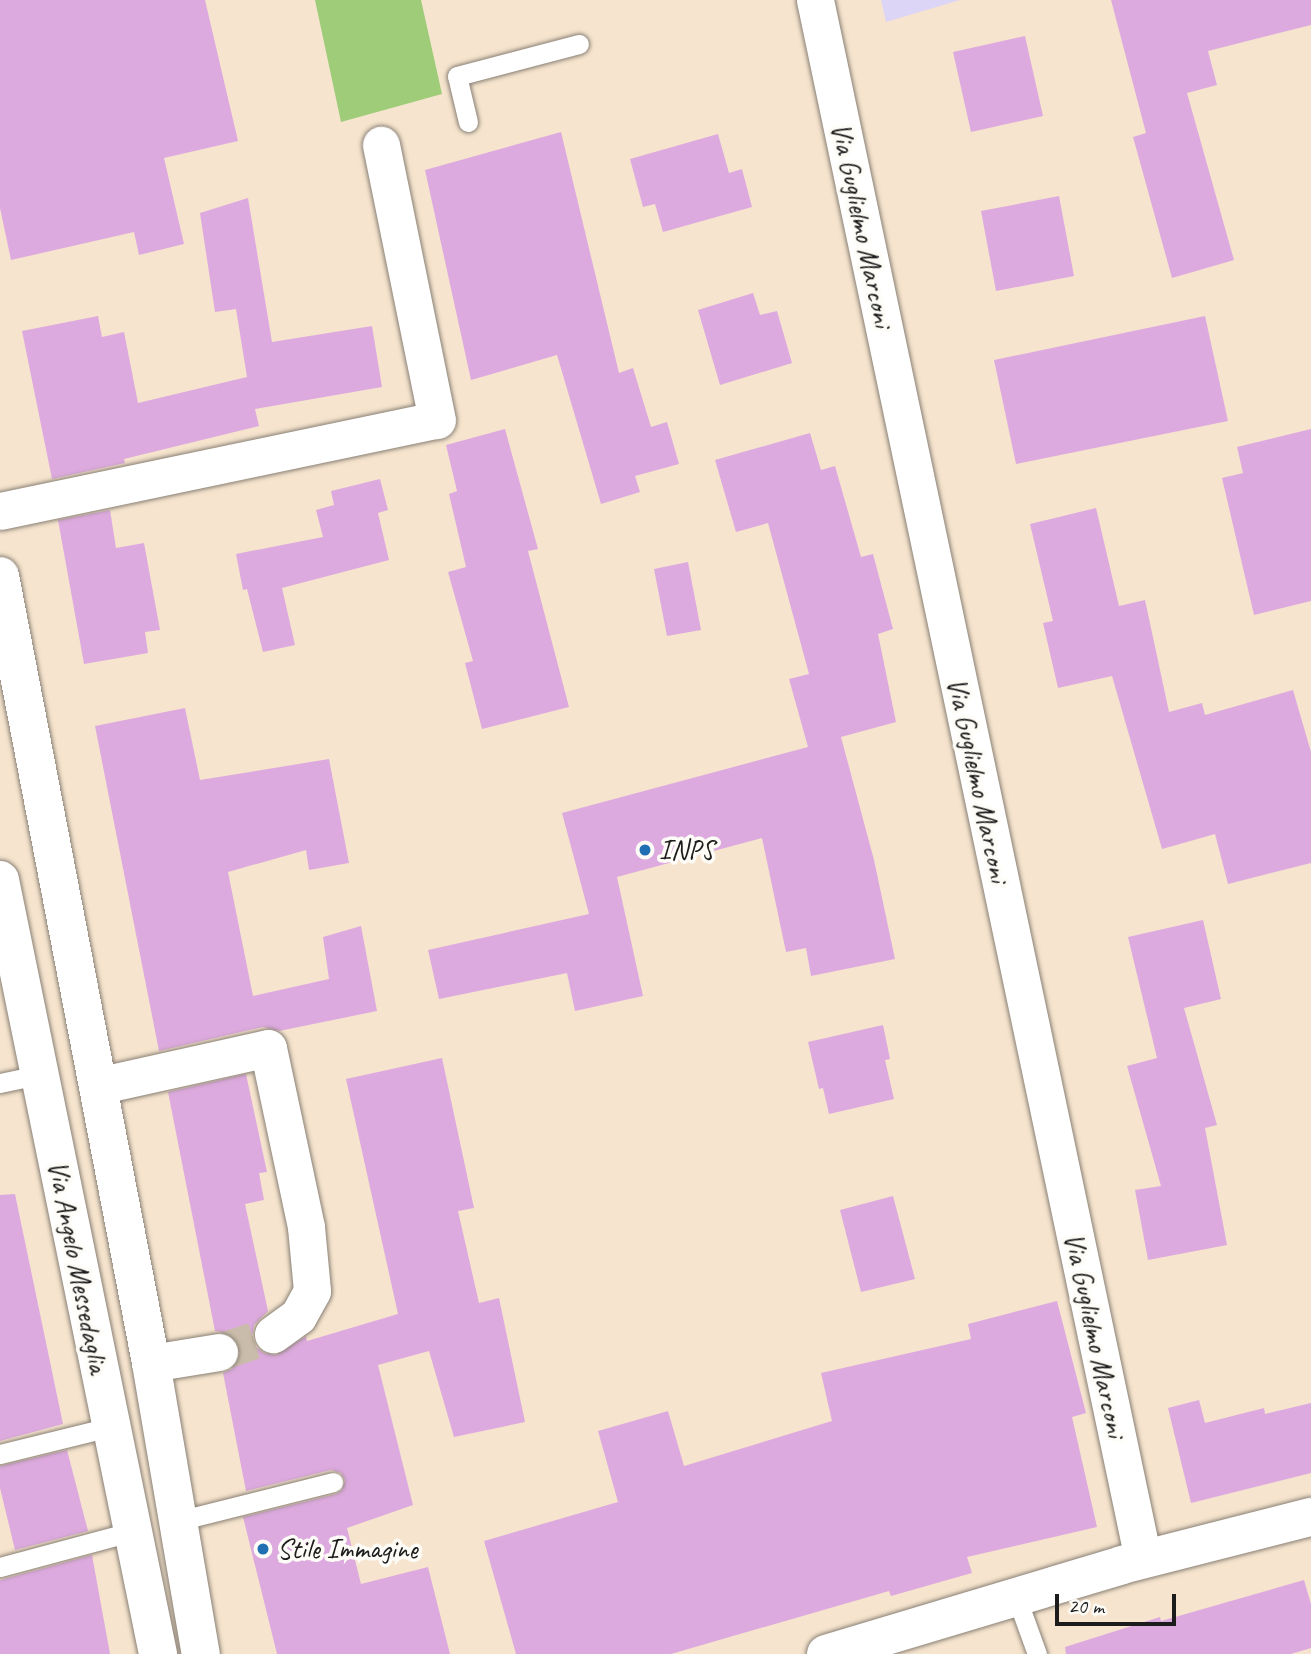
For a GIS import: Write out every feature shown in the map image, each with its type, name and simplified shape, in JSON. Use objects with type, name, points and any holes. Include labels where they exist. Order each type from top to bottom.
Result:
[{"type":"main road","name":"Via Angelo Messedaglia","points":[[0,576],[151,1363],[201,1654]]},
{"type":"main road","name":"Via Angelo Messedaglia","points":[[0,880],[158,1654]]},
{"type":"main road","points":[[826,1654],[1143,1559],[1311,1517]]},
{"type":"street","name":"Via Guglielmo Marconi","points":[[815,0],[1143,1559]]},
{"type":"street","points":[[0,511],[437,421],[381,145]]},
{"type":"street","points":[[97,1086],[268,1048],[306,1227],[312,1291],[298,1316],[273,1334]]},
{"type":"street","name":"Via Angelo Messedaglia","points":[[151,1363],[219,1352]]},
{"type":"lane","points":[[468,122],[457,76],[579,44]]},
{"type":"lane","points":[[0,1083],[39,1075]]},
{"type":"lane","points":[[0,1454],[110,1427]]},
{"type":"lane","points":[[178,1521],[333,1482]]},
{"type":"lane","points":[[0,1567],[131,1532]]},
{"type":"lane","points":[[1016,1596],[1037,1654]]},
{"type":"shaded area","points":[[881,0],[960,0],[886,22]]},
{"type":"green space","points":[[315,0],[421,0],[442,94],[341,122]]},
{"type":"building","points":[[0,0],[205,0],[238,141],[164,158],[184,244],[139,255],[134,232],[11,260],[0,208]]},
{"type":"building","points":[[1111,0],[1311,0],[1311,25],[1208,51],[1217,85],[1187,93],[1234,260],[1172,278],[1133,137],[1146,133]]},
{"type":"building","points":[[1025,36],[1043,116],[971,132],[953,52]]},
{"type":"building","points":[[561,132],[619,373],[633,368],[651,427],[667,422],[679,464],[635,476],[640,492],[601,504],[557,355],[471,380],[425,170]]},
{"type":"building","points":[[718,134],[729,173],[742,169],[752,207],[663,232],[655,204],[643,207],[630,159]]},
{"type":"building","points":[[1059,196],[1074,276],[996,291],[981,211]]},
{"type":"building","points":[[248,198],[272,342],[372,326],[382,387],[255,409],[259,426],[124,459],[125,463],[52,479],[22,331],[98,316],[102,337],[124,332],[138,403],[247,377],[236,309],[215,312],[200,213]]},
{"type":"building","points":[[753,293],[760,315],[777,311],[792,363],[720,385],[698,310]]},
{"type":"building","points":[[1205,316],[1228,421],[1016,464],[994,360]]},
{"type":"building","points":[[505,429],[538,549],[528,551],[569,707],[482,729],[465,663],[473,661],[448,572],[466,567],[449,494],[457,491],[446,445]]},
{"type":"building","points":[[1311,429],[1311,601],[1254,615],[1222,478],[1243,473],[1237,447]]},
{"type":"building","points":[[810,433],[821,470],[835,466],[861,557],[873,554],[893,629],[878,634],[896,722],[841,737],[874,860],[895,959],[811,976],[806,948],[786,952],[762,838],[617,877],[643,996],[575,1011],[567,973],[439,999],[428,950],[589,914],[562,813],[808,747],[789,679],[809,674],[768,523],[736,532],[715,460]]},
{"type":"building","points":[[380,479],[388,510],[378,513],[389,560],[282,588],[295,645],[263,652],[247,589],[243,590],[236,554],[323,537],[316,510],[334,505],[331,491]]},
{"type":"building","points":[[1096,508],[1119,606],[1145,600],[1169,712],[1202,703],[1205,715],[1293,690],[1311,752],[1311,863],[1228,884],[1215,834],[1162,849],[1112,676],[1058,688],[1043,623],[1053,621],[1030,524]]},
{"type":"building","points":[[110,510],[116,548],[144,543],[160,630],[145,632],[148,653],[84,664],[58,520]]},
{"type":"building","points":[[688,562],[701,630],[667,636],[654,569]]},
{"type":"building","points":[[185,708],[200,780],[329,759],[349,863],[309,870],[306,850],[228,872],[253,996],[329,979],[323,937],[361,926],[377,1011],[279,1031],[263,1027],[159,1051],[95,726]]},
{"type":"building","points":[[1203,920],[1221,999],[1184,1008],[1217,1125],[1205,1128],[1227,1245],[1148,1260],[1135,1190],[1161,1186],[1127,1066],[1157,1058],[1128,937]]},
{"type":"building","points":[[883,1025],[890,1059],[885,1060],[894,1099],[829,1114],[823,1088],[819,1089],[808,1042]]},
{"type":"building","points":[[442,1058],[474,1208],[458,1211],[479,1303],[499,1298],[525,1422],[454,1437],[429,1351],[378,1365],[413,1505],[347,1528],[361,1584],[428,1567],[450,1654],[277,1654],[243,1517],[336,1494],[342,1490],[345,1480],[341,1473],[331,1470],[246,1491],[223,1373],[232,1369],[238,1360],[240,1348],[236,1339],[227,1333],[215,1331],[168,1092],[246,1074],[267,1172],[259,1173],[264,1200],[245,1204],[268,1311],[254,1325],[252,1337],[256,1347],[264,1353],[276,1355],[306,1336],[307,1341],[398,1314],[346,1079]]},
{"type":"building","points":[[15,1194],[63,1424],[0,1441],[0,1195]]},
{"type":"building","points":[[893,1196],[915,1279],[861,1292],[840,1210]]},
{"type":"building","points":[[1057,1301],[1086,1413],[1072,1417],[1097,1527],[967,1557],[972,1573],[891,1596],[889,1591],[671,1654],[516,1654],[484,1541],[618,1502],[598,1431],[668,1411],[684,1466],[832,1421],[821,1373],[971,1339],[968,1324]]},
{"type":"building","points":[[1199,1400],[1205,1423],[1264,1408],[1265,1414],[1311,1403],[1311,1473],[1191,1503],[1168,1408]]},
{"type":"building","points":[[67,1450],[88,1531],[15,1550],[0,1488],[0,1466]]},
{"type":"building","points":[[92,1555],[110,1654],[0,1654],[0,1580]]},
{"type":"building","points":[[1304,1580],[1311,1604],[1311,1648],[1291,1654],[1066,1654],[1065,1647],[1160,1617],[1161,1621]]},
{"type":"tunnel","points":[[219,1352],[273,1334]]},
{"type":"place","name":"INPS","points":[[645,850]]},
{"type":"place","name":"Stile Immagine","points":[[263,1549]]}]
